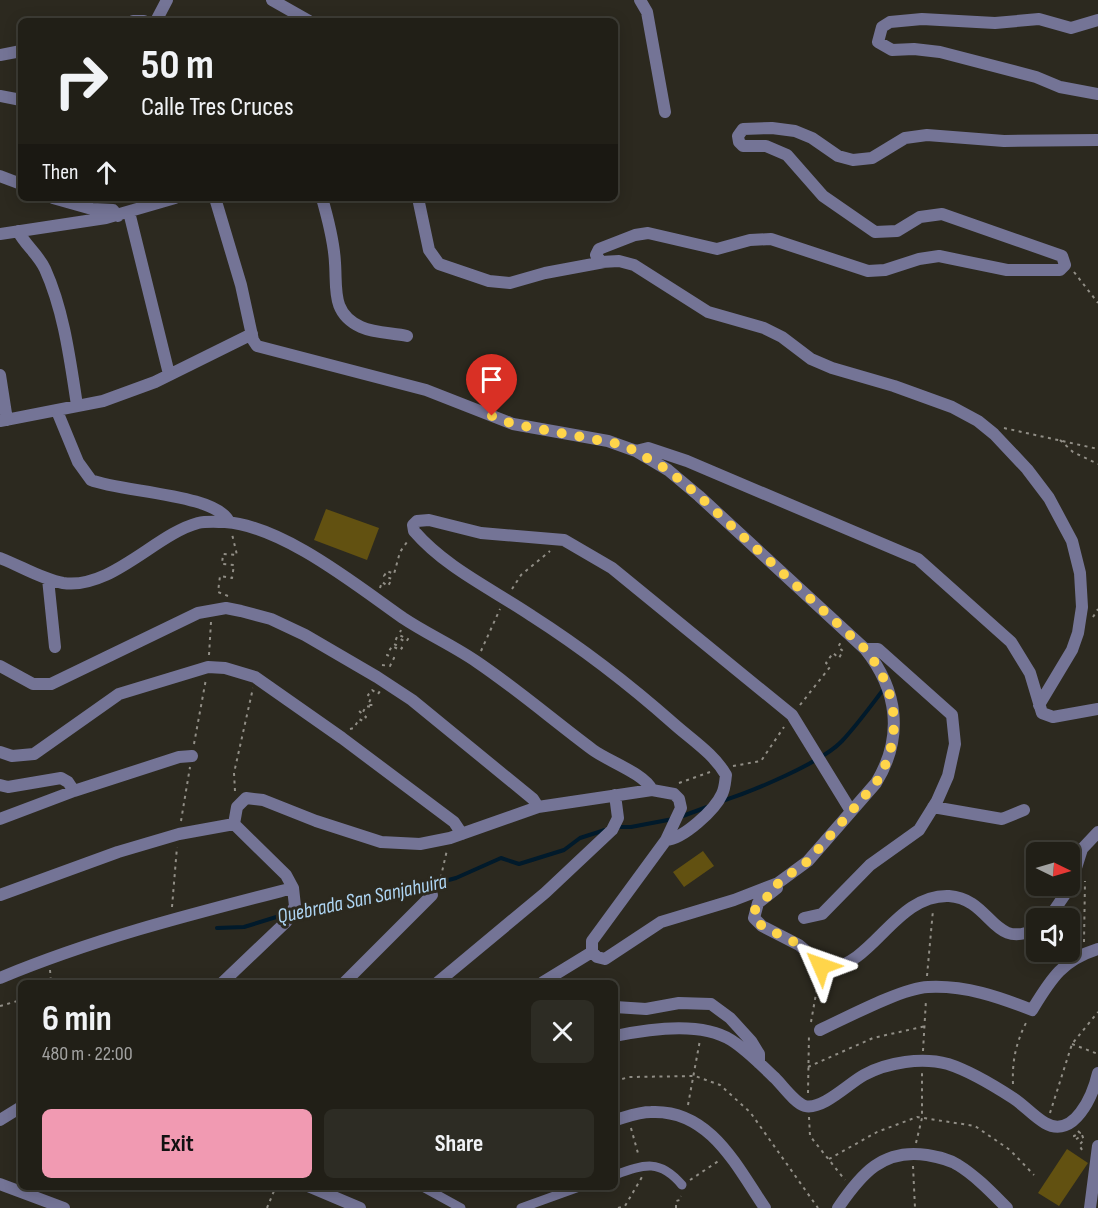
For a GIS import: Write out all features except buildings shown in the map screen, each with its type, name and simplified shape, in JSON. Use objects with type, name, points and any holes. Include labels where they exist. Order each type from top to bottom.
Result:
[{"type":"street","points":[[158,18],[167,0]]},
{"type":"street","points":[[272,0],[304,18]]},
{"type":"street","points":[[640,0],[647,12],[664,112]]},
{"type":"street","points":[[1098,20],[1071,28],[1030,18],[994,23],[904,20],[886,24],[877,37],[878,42],[886,49],[940,52],[1036,77],[1060,87],[1098,94]]},
{"type":"street","points":[[0,55],[18,52]]},
{"type":"street","points":[[0,96],[18,99]]},
{"type":"street","points":[[604,262],[597,258],[599,249],[635,235],[648,233],[717,249],[750,240],[771,239],[868,271],[885,270],[919,259],[939,256],[1007,270],[1060,270],[1065,265],[1062,256],[942,214],[920,217],[890,233],[875,232],[823,196],[787,155],[766,146],[743,146],[738,136],[743,129],[785,129],[812,138],[838,156],[859,160],[872,158],[904,138],[916,136],[941,135],[969,140],[1004,141],[1098,140]]},
{"type":"street","points":[[0,176],[18,183]]},
{"type":"street","points":[[64,201],[123,214]]},
{"type":"street","points":[[0,234],[123,214],[165,201]]},
{"type":"street","points":[[216,201],[241,285],[253,340],[262,350],[302,357],[426,390],[513,424],[608,441],[636,451],[668,470],[699,496],[865,649],[885,677],[890,693],[894,726],[885,768],[876,783],[808,861],[778,883],[734,900],[661,922],[610,958],[601,959],[592,952]]},
{"type":"street","points":[[323,201],[335,262],[335,294],[342,312],[352,322],[365,328],[407,336]]},
{"type":"street","points":[[419,201],[429,250],[439,264],[489,281],[510,283],[545,273],[604,262],[619,261],[634,265],[708,312],[764,328],[822,364],[952,407],[986,427],[1014,455],[1044,491],[1061,519],[1077,557],[1082,590],[1078,633],[1072,650],[1039,705]]},
{"type":"street","points":[[123,214],[169,374]]},
{"type":"street","points":[[18,231],[43,265],[58,305],[78,405]]},
{"type":"street","points":[[0,375],[4,421],[103,401],[169,374],[252,334]]},
{"type":"street","points":[[57,411],[78,462],[91,480],[201,503],[223,514],[229,522]]},
{"type":"street","points":[[636,451],[648,448],[687,461],[918,559],[1011,642],[1030,673],[1042,713],[1049,717],[1098,709]]},
{"type":"street","points":[[666,840],[675,839],[685,833],[722,796],[726,775],[722,768],[712,756],[617,677],[546,626],[483,587],[445,560],[416,534],[413,525],[422,520],[481,533],[564,540],[612,567],[792,715],[851,811]]},
{"type":"street","points":[[0,558],[48,579],[65,583],[94,580],[199,523],[229,522],[253,526],[329,565],[405,619],[476,661],[595,751],[645,780],[652,790]]},
{"type":"street","points":[[48,579],[55,647]]},
{"type":"street","points":[[0,666],[33,684],[51,684],[142,638],[198,613],[226,608],[271,619],[332,649],[412,700],[533,800],[538,807]]},
{"type":"street","points":[[804,918],[822,914],[870,865],[919,830],[948,776],[955,744],[952,715],[878,649],[865,649]]},
{"type":"street","points":[[0,752],[12,756],[34,754],[119,694],[208,667],[225,668],[255,677],[454,822],[462,834]]},
{"type":"street","points":[[0,819],[74,791],[179,757],[192,756]]},
{"type":"street","points":[[0,785],[8,787],[61,778],[68,782],[74,791]]},
{"type":"street","points":[[234,824],[240,802],[246,798],[262,800],[316,821],[381,842],[420,844],[462,834],[538,807],[652,790],[668,791],[679,800],[681,808],[666,840],[592,940],[592,952]]},
{"type":"street","points":[[440,980],[545,892],[612,830],[618,819],[615,795]]},
{"type":"street","points":[[933,807],[1002,819],[1024,810]]},
{"type":"street","points":[[0,895],[63,871],[179,834],[234,824]]},
{"type":"street","points":[[225,980],[286,922],[295,906],[293,888],[286,875],[234,824]]},
{"type":"street","points":[[1056,908],[1070,886],[1082,849],[1098,832]]},
{"type":"street","points":[[778,883],[777,890],[758,903],[754,918],[762,926],[799,945],[821,966],[828,969],[847,964],[907,912],[934,898],[949,896],[974,904],[1005,933],[1012,936],[1026,934]]},
{"type":"street","points":[[0,978],[116,934],[293,888]]},
{"type":"street","points":[[347,980],[436,890]]},
{"type":"street","points":[[820,1030],[892,997],[926,987],[992,994],[1032,1010],[1052,978],[1067,963],[1098,949]]},
{"type":"street","points":[[546,980],[592,952]]},
{"type":"street","points":[[618,1007],[646,1010],[679,1003],[711,1004],[730,1018],[751,1041],[759,1054],[759,1063]]},
{"type":"street","points":[[618,1036],[656,1030],[701,1029],[730,1040],[759,1063],[799,1103],[808,1106],[821,1103],[864,1075],[876,1070],[894,1064],[922,1060],[958,1068],[1013,1098],[1046,1124],[1055,1127],[1066,1126],[1089,1099],[1098,1072]]},
{"type":"street","points":[[0,1120],[18,1109]]},
{"type":"street","points":[[618,1119],[650,1112],[685,1117],[708,1132],[729,1154],[765,1208]]},
{"type":"street","points":[[1090,1208],[1098,1146]]},
{"type":"street","points":[[838,1208],[851,1189],[872,1167],[892,1155],[913,1153],[943,1158],[957,1164],[1007,1208]]},
{"type":"street","points":[[618,1174],[642,1165],[656,1166],[671,1172],[682,1185]]},
{"type":"street","points":[[0,1184],[64,1208]]},
{"type":"street","points":[[317,1190],[360,1208]]},
{"type":"street","points":[[427,1190],[461,1208]]},
{"type":"street","points":[[520,1208],[571,1190]]},
{"type":"path","points":[[1065,265],[1097,301]]},
{"type":"path","points":[[986,427],[1017,429],[1098,449]]},
{"type":"path","points":[[1060,440],[1073,452],[1098,464]]},
{"type":"path","points":[[226,608],[231,597],[218,592],[220,576],[232,578],[234,565],[222,564],[223,554],[237,555],[229,522]]},
{"type":"path","points":[[380,600],[386,590],[380,588],[382,582],[388,586],[392,579],[384,576],[387,571],[394,574],[404,544],[416,534]]},
{"type":"path","points":[[171,919],[179,834],[208,667],[212,609]]},
{"type":"path","points":[[668,791],[678,784],[722,768],[761,760],[792,715],[830,667],[826,663],[833,653],[839,658],[843,651],[838,647],[846,632]]},
{"type":"path","points":[[240,802],[234,789],[234,773],[255,677]]},
{"type":"path","points":[[436,890],[445,864]]},
{"type":"path","points":[[1083,954],[1085,880]]},
{"type":"path","points":[[821,966],[809,1034],[810,1137],[851,1189]]},
{"type":"path","points":[[0,1006],[18,1001]]},
{"type":"path","points":[[1013,1098],[1012,1061],[1019,1036],[1032,1010]]},
{"type":"path","points":[[1046,1124],[1072,1044],[1098,1012]]},
{"type":"path","points":[[808,1067],[873,1038],[926,1026]]},
{"type":"path","points":[[685,1117],[695,1076],[701,1029]]},
{"type":"path","points":[[1072,1044],[1098,1054]]},
{"type":"path","points":[[618,1080],[629,1077],[695,1076],[720,1085],[750,1112],[818,1208]]},
{"type":"path","points":[[829,1159],[877,1132],[917,1118],[975,1126],[1010,1150],[1034,1175]]},
{"type":"path","points":[[1066,1126],[1068,1130],[1076,1125],[1077,1128],[1071,1131],[1073,1134],[1079,1130],[1080,1133],[1074,1136],[1076,1140],[1082,1136],[1084,1140],[1079,1145],[1084,1150],[1086,1162]]},
{"type":"path","points":[[676,1208],[676,1201],[680,1200],[683,1192],[680,1192],[682,1185],[729,1154]]},
{"type":"path","points":[[267,1208],[274,1190]]},
{"type":"shaded area","points":[[326,509],[379,528],[367,560],[314,540]]},
{"type":"shaded area","points":[[703,851],[714,866],[684,887],[673,872]]},
{"type":"shaded area","points":[[1067,1149],[1088,1163],[1059,1206],[1038,1193]]},
{"type":"waterway","name":"Quebrada San Sanjahuira","points":[[722,801],[786,776],[819,758],[842,741],[883,690]]},
{"type":"waterway","name":"Quebrada San Sanjahuira","points":[[680,817],[707,807]]},
{"type":"waterway","name":"Quebrada San Sanjahuira","points":[[615,827],[631,827],[673,819]]},
{"type":"waterway","name":"Quebrada San Sanjahuira","points":[[296,911],[371,901],[456,878],[501,858],[519,864],[564,850],[580,838],[605,830]]},
{"type":"waterway","name":"Quebrada San Sanjahuira","points":[[217,928],[244,927],[286,914]]},
{"type":"route","points":[[492,416],[513,424],[624,445],[668,470],[865,649],[885,677],[893,707],[894,726],[885,768],[876,783],[808,861],[778,883],[777,890],[761,900],[755,907],[754,918],[762,926],[799,945],[809,952],[821,966]]}]
